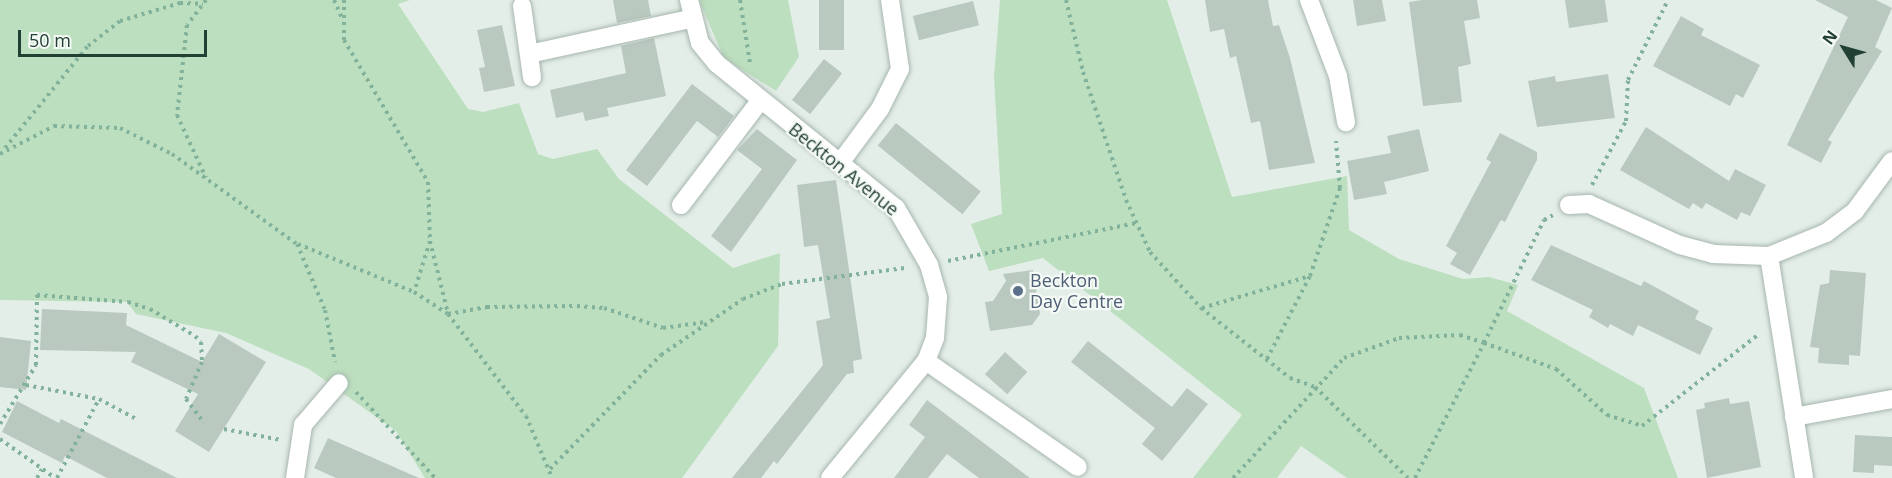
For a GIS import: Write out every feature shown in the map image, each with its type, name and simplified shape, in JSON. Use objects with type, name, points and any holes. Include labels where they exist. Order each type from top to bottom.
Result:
[{"type":"street","name":"Beckton Avenue","points":[[689,0],[690,19],[700,44],[716,63],[760,101],[896,208],[929,265],[938,297],[935,338],[926,361],[830,478]]},
{"type":"street","points":[[840,163],[880,109],[900,69],[890,0]]},
{"type":"street","points":[[1309,0],[1338,76],[1346,122]]},
{"type":"street","points":[[522,6],[532,77]]},
{"type":"street","points":[[529,54],[690,19]]},
{"type":"street","points":[[681,205],[760,101]]},
{"type":"street","points":[[1569,205],[1589,204],[1680,245],[1713,254],[1769,256],[1826,233],[1855,211],[1892,161]]},
{"type":"street","points":[[1769,256],[1778,330],[1804,478]]},
{"type":"street","points":[[926,361],[1078,467]]},
{"type":"street","points":[[295,478],[296,444],[303,425],[339,383]]},
{"type":"street","points":[[1794,417],[1892,399]]},
{"type":"path","points":[[334,0],[344,24]]},
{"type":"path","points":[[344,0],[344,40],[361,76],[428,182],[430,241],[448,314]]},
{"type":"path","points":[[740,0],[760,101]]},
{"type":"path","points":[[1066,0],[1083,72],[1136,223],[1150,252],[1201,308],[1290,378],[1315,387],[1408,478]]},
{"type":"path","points":[[1416,478],[1544,220],[1569,205],[1594,182],[1626,121],[1628,80],[1668,0]]},
{"type":"path","points":[[0,153],[88,46],[120,21],[180,3],[204,2]]},
{"type":"path","points":[[204,2],[187,25],[177,115],[206,178]]},
{"type":"path","points":[[1267,359],[1310,276],[1340,188],[1336,130],[1346,122]]},
{"type":"path","points":[[0,153],[54,126],[120,128],[206,178],[297,244],[414,292],[448,314],[526,416],[552,478]]},
{"type":"path","points":[[550,469],[633,380],[707,322],[743,299],[782,284],[929,265],[1136,223]]},
{"type":"path","points":[[414,292],[430,241]]},
{"type":"path","points":[[297,244],[325,310],[339,383],[365,396],[435,478]]},
{"type":"path","points":[[1201,308],[1310,276]]},
{"type":"path","points":[[0,424],[36,364],[37,295],[128,302],[174,321],[201,342],[202,362],[186,399],[204,423]]},
{"type":"path","points":[[448,314],[487,307],[577,306],[604,308],[663,328],[707,322]]},
{"type":"path","points":[[1233,478],[1344,358],[1399,338],[1460,335],[1556,369],[1607,415],[1642,426],[1759,334],[1778,330]]},
{"type":"path","points":[[25,385],[99,399],[138,420]]},
{"type":"path","points":[[0,438],[56,478],[99,399]]},
{"type":"path","points":[[224,429],[296,444]]},
{"type":"path","points":[[37,478],[42,469]]},
{"type":"green space","points":[[0,0],[410,0],[398,4],[468,109],[483,112],[519,103],[538,154],[553,159],[597,149],[619,179],[733,268],[780,253],[778,346],[682,478],[425,478],[396,431],[309,369],[226,333],[136,314],[127,302],[0,300]]},
{"type":"green space","points":[[699,0],[788,0],[799,57],[776,91],[724,58]]},
{"type":"green space","points":[[1000,0],[1167,0],[1232,197],[1347,176],[1349,230],[1399,259],[1463,279],[1489,277],[1518,285],[1507,311],[1644,388],[1678,478],[1347,478],[1301,446],[1277,478],[1193,478],[1242,415],[1043,258],[989,271],[971,224],[1002,214],[994,78]]},
{"type":"building","points":[[613,0],[648,0],[651,16],[617,23]]},
{"type":"building","points":[[819,0],[844,0],[844,50],[819,50]]},
{"type":"building","points":[[1205,0],[1268,0],[1273,26],[1279,25],[1290,58],[1315,163],[1269,170],[1260,121],[1251,123],[1236,56],[1230,58],[1224,29],[1210,32]]},
{"type":"building","points":[[1353,0],[1382,0],[1386,21],[1357,26]]},
{"type":"building","points":[[1477,0],[1480,18],[1464,21],[1471,64],[1458,67],[1462,102],[1423,106],[1409,2]]},
{"type":"building","points":[[1565,0],[1605,0],[1608,22],[1569,28]]},
{"type":"building","points":[[1815,0],[1876,0],[1892,8],[1875,47],[1882,51],[1828,140],[1832,142],[1821,163],[1787,145],[1848,17]]},
{"type":"building","points":[[973,1],[979,25],[919,40],[913,16]]},
{"type":"building","points":[[1681,16],[1704,29],[1701,35],[1760,65],[1743,98],[1736,94],[1730,106],[1653,66]]},
{"type":"building","points":[[502,25],[515,86],[484,92],[479,68],[485,67],[477,30]]},
{"type":"building","points":[[654,38],[666,96],[607,108],[609,116],[585,121],[583,112],[556,118],[550,90],[626,73],[621,46]]},
{"type":"building","points":[[824,59],[842,73],[810,114],[792,100]]},
{"type":"building","points":[[1608,74],[1615,118],[1537,127],[1528,81],[1555,76],[1556,82]]},
{"type":"building","points":[[692,84],[734,116],[718,137],[697,121],[647,186],[626,170]]},
{"type":"building","points":[[896,123],[981,192],[962,214],[878,146]]},
{"type":"building","points":[[1646,127],[1729,181],[1735,169],[1766,185],[1750,216],[1741,212],[1737,220],[1706,203],[1702,209],[1693,203],[1689,209],[1620,170]]},
{"type":"building","points":[[757,129],[797,160],[731,252],[711,236],[762,169],[737,150]]},
{"type":"building","points":[[1419,129],[1429,171],[1384,182],[1387,194],[1354,200],[1347,161],[1391,153],[1387,136]]},
{"type":"building","points":[[1500,133],[1537,152],[1537,160],[1505,222],[1501,220],[1470,275],[1450,264],[1457,253],[1446,246],[1491,162],[1486,159]]},
{"type":"building","points":[[836,180],[862,359],[853,361],[854,373],[847,374],[777,464],[774,461],[761,478],[732,478],[823,365],[816,321],[830,318],[818,245],[804,247],[797,185]]},
{"type":"building","points":[[1551,245],[1641,286],[1644,281],[1699,311],[1695,319],[1713,328],[1700,355],[1638,325],[1633,336],[1610,324],[1608,328],[1589,317],[1593,310],[1531,280]]},
{"type":"building","name":"Beckton Day Centre","points":[[1033,270],[1040,314],[1032,325],[990,331],[985,302],[993,301],[1006,281],[1003,274]]},
{"type":"building","points":[[1830,270],[1866,273],[1860,356],[1849,355],[1849,365],[1818,363],[1819,348],[1810,347],[1820,285],[1829,283]]},
{"type":"building","points":[[42,309],[127,313],[126,325],[202,362],[219,334],[266,362],[209,452],[175,431],[198,394],[131,362],[136,352],[40,350]]},
{"type":"building","points":[[0,337],[31,341],[26,390],[0,387]]},
{"type":"building","points":[[1088,341],[1172,407],[1187,388],[1208,404],[1162,461],[1142,444],[1155,428],[1071,362]]},
{"type":"building","points":[[1005,352],[1027,372],[1007,394],[985,374]]},
{"type":"building","points":[[1729,398],[1730,404],[1749,401],[1761,467],[1707,478],[1696,410],[1705,408],[1704,403]]},
{"type":"building","points":[[927,400],[1030,478],[979,478],[947,454],[928,478],[894,478],[925,437],[909,425]]},
{"type":"building","points":[[17,401],[59,423],[61,419],[177,478],[107,478],[65,456],[62,463],[2,432]]},
{"type":"building","points":[[1855,435],[1892,437],[1892,466],[1874,465],[1874,473],[1853,472]]},
{"type":"building","points":[[328,438],[419,478],[336,478],[314,468]]},
{"type":"place","name":"Beckton Day Centre","points":[[1018,291]]}]
